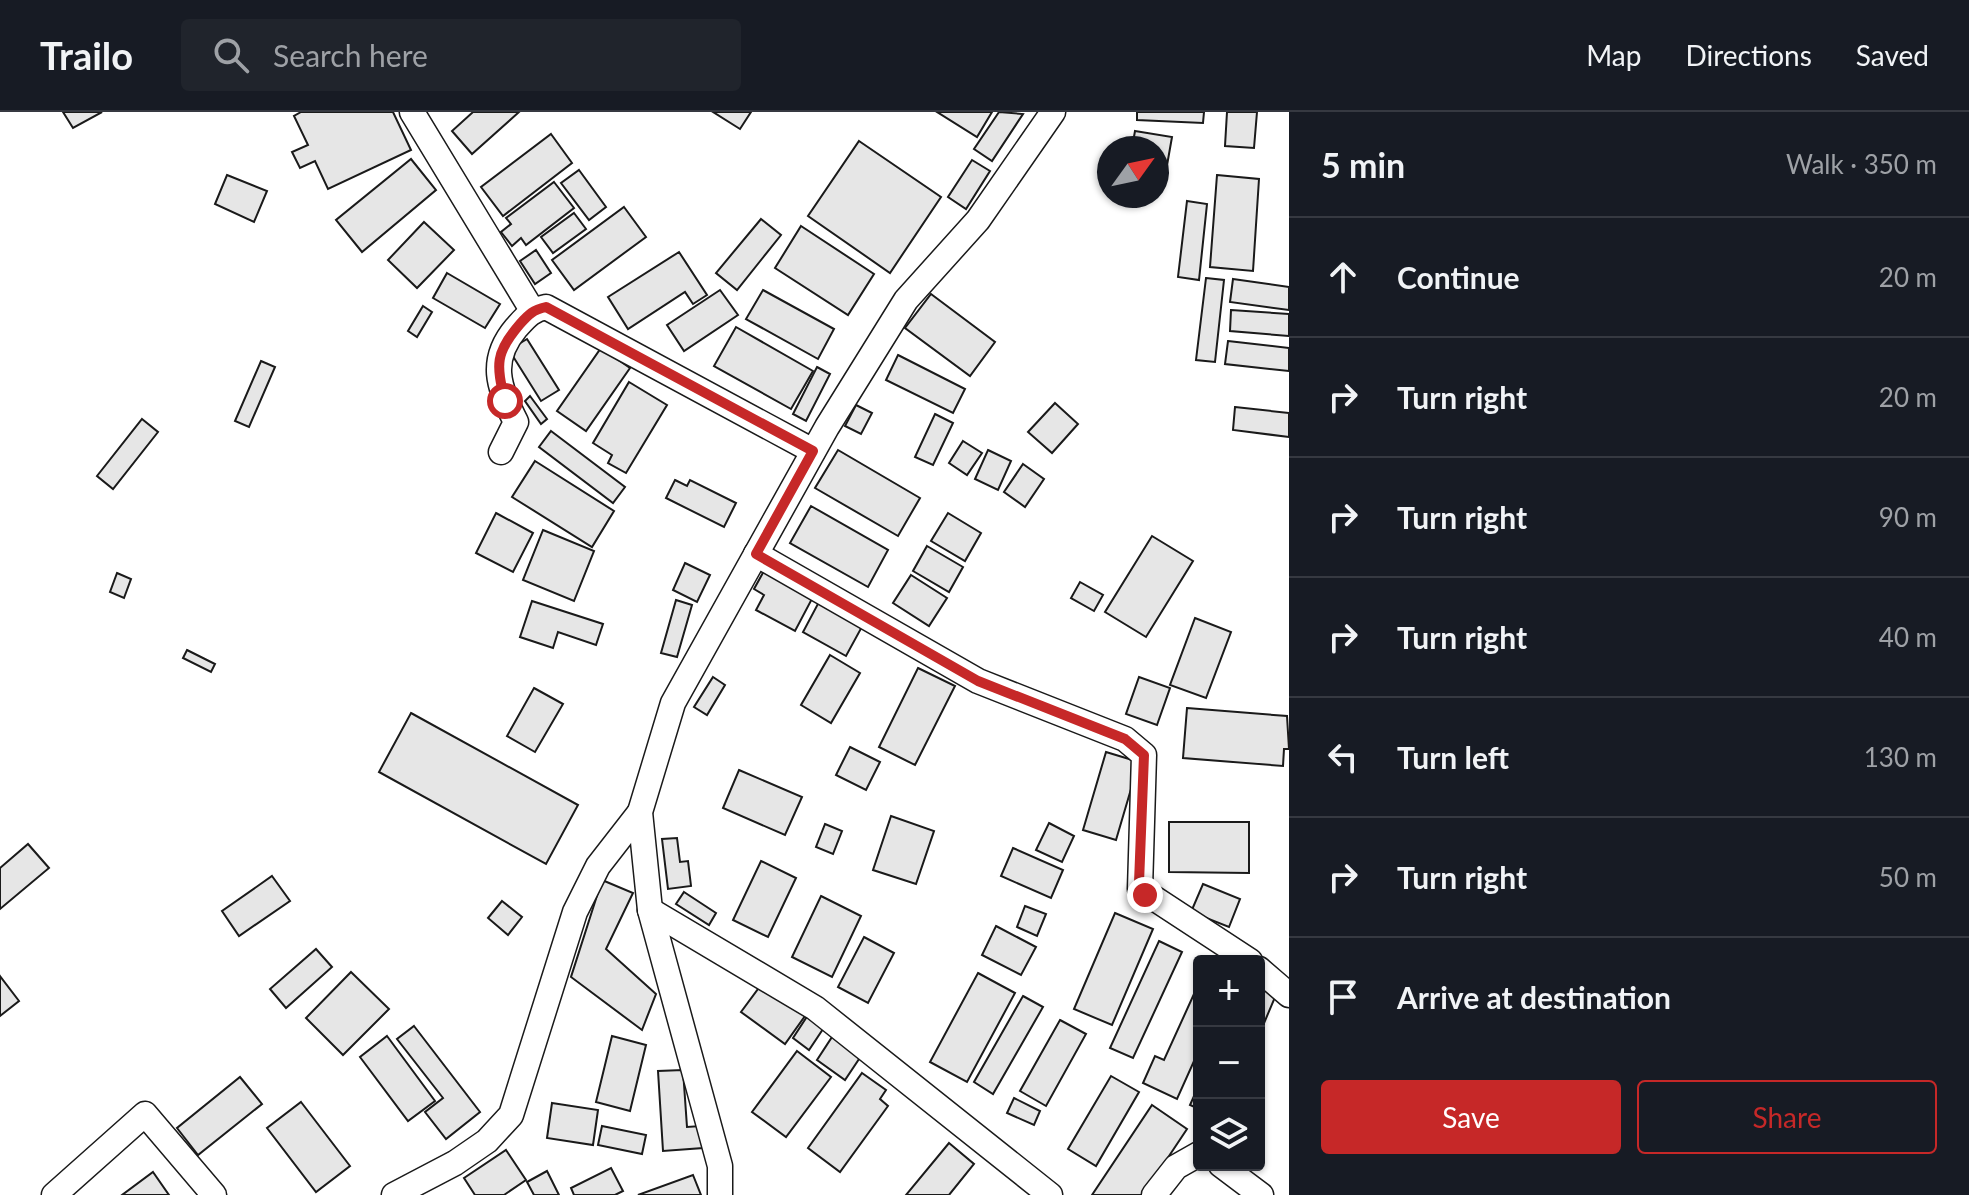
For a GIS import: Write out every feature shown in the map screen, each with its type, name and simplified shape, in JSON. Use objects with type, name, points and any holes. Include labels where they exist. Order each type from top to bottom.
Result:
[{"type":"street","points":[[412,112],[532,310]]},
{"type":"street","points":[[394,1195],[455,1163],[487,1141],[511,1115],[575,912],[598,866],[640,812],[673,703],[813,451],[906,300],[978,220],[1053,112]]},
{"type":"street","points":[[501,452],[516,422],[505,401],[498,373],[501,346],[532,310],[546,307],[813,451]]},
{"type":"street","points":[[756,554],[978,681],[1125,739],[1140,748],[1144,755],[1140,889],[1241,955]]},
{"type":"street","points":[[640,812],[650,910],[720,1166],[720,1195]]},
{"type":"street","points":[[650,910],[815,1008],[1050,1195]]},
{"type":"street","points":[[1265,974],[1289,995]]},
{"type":"street","points":[[54,1195],[145,1114],[214,1195]]},
{"type":"street","points":[[1154,1195],[1176,1167],[1193,1157]]},
{"type":"street","points":[[1229,1171],[1261,1195]]},
{"type":"building","points":[[63,112],[102,112],[73,128]]},
{"type":"building","points":[[301,112],[393,112],[411,150],[328,189],[315,161],[300,168],[292,152],[308,145],[294,116]]},
{"type":"building","points":[[473,112],[519,112],[472,154],[452,131]]},
{"type":"building","points":[[713,112],[751,112],[740,129]]},
{"type":"building","points":[[937,112],[992,112],[977,137]]},
{"type":"building","points":[[999,112],[1023,114],[992,161],[974,149]]},
{"type":"building","points":[[1137,112],[1204,112],[1203,123],[1137,120]]},
{"type":"building","points":[[1227,112],[1257,112],[1254,148],[1225,146]]},
{"type":"building","points":[[1135,131],[1166,136],[1134,136]]},
{"type":"building","points":[[551,134],[572,163],[503,216],[481,187]]},
{"type":"building","points":[[859,141],[941,197],[890,273],[808,216]]},
{"type":"building","points":[[411,159],[436,190],[362,252],[336,220]]},
{"type":"building","points":[[972,160],[990,171],[966,209],[948,197]]},
{"type":"building","points":[[579,170],[606,207],[589,220],[561,183]]},
{"type":"building","points":[[227,175],[267,191],[254,222],[215,204]]},
{"type":"building","points":[[1217,175],[1259,179],[1253,271],[1210,267]]},
{"type":"building","points":[[554,182],[574,208],[526,245],[521,238],[512,246],[501,232],[511,224],[506,218]]},
{"type":"building","points":[[1187,201],[1207,204],[1199,280],[1178,277]]},
{"type":"building","points":[[624,207],[646,237],[574,290],[552,260]]},
{"type":"building","points":[[574,213],[586,229],[553,253],[541,237]]},
{"type":"building","points":[[761,219],[781,235],[737,290],[716,273]]},
{"type":"building","points":[[424,222],[454,250],[417,288],[388,260]]},
{"type":"building","points":[[801,226],[874,274],[848,315],[775,268]]},
{"type":"building","points":[[536,250],[551,273],[535,284],[520,261]]},
{"type":"building","points":[[679,252],[707,295],[693,304],[685,292],[628,329],[608,297]]},
{"type":"building","points":[[447,273],[500,304],[485,328],[433,298]]},
{"type":"building","points":[[1206,278],[1224,280],[1215,362],[1196,360]]},
{"type":"building","points":[[1233,279],[1289,287],[1289,310],[1230,302]]},
{"type":"building","points":[[720,290],[738,315],[684,351],[667,325]]},
{"type":"building","points":[[763,290],[834,329],[818,359],[746,319]]},
{"type":"building","points":[[931,294],[995,342],[970,376],[905,328]]},
{"type":"building","points":[[423,306],[432,312],[417,337],[408,331]]},
{"type":"building","points":[[1231,310],[1289,314],[1289,336],[1230,331]]},
{"type":"building","points":[[736,327],[813,371],[791,409],[714,366]]},
{"type":"building","points":[[527,339],[559,390],[541,401],[509,350]]},
{"type":"building","points":[[1228,341],[1289,348],[1289,371],[1225,364]]},
{"type":"building","points":[[601,348],[630,368],[586,431],[557,411]]},
{"type":"building","points":[[898,355],[965,389],[953,413],[886,380]]},
{"type":"building","points":[[261,361],[275,367],[249,427],[235,421]]},
{"type":"building","points":[[817,367],[830,374],[806,421],[793,414]]},
{"type":"building","points":[[629,382],[667,405],[626,473],[608,463],[612,455],[593,443]]},
{"type":"building","points":[[530,396],[547,419],[541,424],[525,401]]},
{"type":"building","points":[[1055,403],[1078,424],[1052,453],[1028,432]]},
{"type":"building","points":[[856,405],[872,413],[861,434],[845,426]]},
{"type":"building","points":[[1235,407],[1289,413],[1289,437],[1233,430]]},
{"type":"building","points":[[935,414],[953,423],[933,465],[915,457]]},
{"type":"building","points":[[142,419],[158,432],[113,489],[97,476]]},
{"type":"building","points":[[551,431],[625,487],[613,503],[539,447]]},
{"type":"building","points":[[963,441],[982,453],[967,475],[949,463]]},
{"type":"building","points":[[838,450],[920,498],[898,536],[815,488]]},
{"type":"building","points":[[988,450],[1011,461],[998,490],[975,479]]},
{"type":"building","points":[[535,461],[614,511],[592,547],[512,497]]},
{"type":"building","points":[[1023,464],[1044,479],[1025,507],[1004,492]]},
{"type":"building","points":[[675,480],[687,486],[690,480],[736,503],[724,527],[666,498]]},
{"type":"building","points":[[811,506],[888,550],[868,587],[790,543]]},
{"type":"building","points":[[496,513],[533,533],[513,572],[476,553]]},
{"type":"building","points":[[948,513],[981,533],[965,561],[931,541]]},
{"type":"building","points":[[543,530],[594,551],[574,601],[523,580]]},
{"type":"building","points":[[1152,536],[1193,561],[1146,637],[1105,612]]},
{"type":"building","points":[[927,546],[963,567],[949,592],[913,571]]},
{"type":"building","points":[[685,563],[710,575],[697,602],[673,590]]},
{"type":"building","points":[[765,569],[814,595],[795,631],[756,610],[764,595],[754,589]]},
{"type":"building","points":[[117,573],[131,579],[124,598],[110,592]]},
{"type":"building","points":[[911,575],[947,598],[929,626],[893,603]]},
{"type":"building","points":[[1080,582],[1103,595],[1094,611],[1071,598]]},
{"type":"building","points":[[676,600],[692,605],[677,657],[661,653]]},
{"type":"building","points":[[820,600],[864,623],[846,656],[803,632]]},
{"type":"building","points":[[532,601],[603,624],[596,645],[558,632],[553,648],[520,637]]},
{"type":"building","points":[[1195,618],[1231,632],[1206,698],[1170,685]]},
{"type":"building","points":[[187,650],[215,664],[211,672],[183,658]]},
{"type":"building","points":[[830,655],[860,673],[831,723],[801,705]]},
{"type":"building","points":[[918,668],[955,686],[915,765],[879,747]]},
{"type":"building","points":[[713,677],[725,685],[707,715],[694,707]]},
{"type":"building","points":[[1139,677],[1170,688],[1157,725],[1126,714]]},
{"type":"building","points":[[534,688],[563,704],[535,752],[507,736]]},
{"type":"building","points":[[1187,708],[1287,716],[1289,749],[1284,749],[1283,766],[1183,758]]},
{"type":"building","points":[[411,713],[578,805],[546,864],[379,772]]},
{"type":"building","points":[[850,747],[880,762],[866,790],[836,775]]},
{"type":"building","points":[[1106,752],[1139,762],[1116,840],[1083,830]]},
{"type":"building","points":[[739,770],[802,797],[785,835],[723,808]]},
{"type":"building","points":[[891,816],[934,831],[916,884],[873,870]]},
{"type":"building","points":[[1169,822],[1249,822],[1249,873],[1169,872]]},
{"type":"building","points":[[1049,823],[1074,836],[1062,862],[1036,850]]},
{"type":"building","points":[[825,824],[842,831],[833,854],[816,847]]},
{"type":"building","points":[[677,838],[680,862],[688,861],[691,886],[668,889],[662,839]]},
{"type":"building","points":[[28,844],[49,868],[0,909],[0,868]]},
{"type":"building","points":[[1013,848],[1063,870],[1051,898],[1001,876]]},
{"type":"building","points":[[761,861],[796,878],[768,937],[733,920]]},
{"type":"building","points":[[272,876],[290,901],[239,936],[222,911]]},
{"type":"building","points":[[602,880],[633,893],[606,949],[656,994],[642,1030],[571,977]]},
{"type":"building","points":[[1203,884],[1240,899],[1229,927],[1191,912]]},
{"type":"building","points":[[684,892],[716,913],[709,925],[676,904]]},
{"type":"building","points":[[821,896],[861,916],[832,977],[792,957]]},
{"type":"building","points":[[502,901],[522,917],[508,935],[488,918]]},
{"type":"building","points":[[1025,906],[1046,914],[1037,936],[1017,927]]},
{"type":"building","points":[[1115,913],[1153,929],[1112,1025],[1074,1009]]},
{"type":"building","points":[[996,926],[1036,947],[1021,975],[982,955]]},
{"type":"building","points":[[864,937],[894,953],[868,1003],[838,987]]},
{"type":"building","points":[[1159,941],[1182,952],[1133,1058],[1110,1048]]},
{"type":"building","points":[[316,949],[332,967],[286,1008],[270,989]]},
{"type":"building","points":[[351,972],[389,1009],[343,1055],[306,1018]]},
{"type":"building","points":[[978,973],[1015,993],[967,1082],[930,1062]]},
{"type":"building","points":[[0,976],[19,1001],[0,1016]]},
{"type":"building","points":[[761,985],[805,1016],[785,1044],[741,1012]]},
{"type":"building","points":[[1265,985],[1278,990],[1265,1021]]},
{"type":"building","points":[[1023,996],[1043,1007],[993,1094],[974,1082]]},
{"type":"building","points":[[1193,996],[1193,1063],[1177,1099],[1143,1083],[1155,1056],[1164,1060]]},
{"type":"building","points":[[808,1015],[825,1026],[809,1050],[793,1038]]},
{"type":"building","points":[[1060,1020],[1086,1034],[1046,1106],[1020,1091]]},
{"type":"building","points":[[414,1026],[480,1112],[446,1139],[425,1112],[443,1098],[397,1039]]},
{"type":"building","points":[[834,1034],[863,1053],[845,1080],[817,1060]]},
{"type":"building","points":[[387,1036],[435,1101],[408,1121],[360,1057]]},
{"type":"building","points":[[612,1036],[646,1045],[630,1111],[596,1102]]},
{"type":"building","points":[[797,1051],[831,1077],[786,1137],[752,1112]]},
{"type":"building","points":[[683,1070],[687,1127],[701,1126],[703,1148],[663,1151],[658,1071]]},
{"type":"building","points":[[862,1073],[886,1090],[880,1099],[888,1106],[840,1172],[808,1148]]},
{"type":"building","points":[[1111,1076],[1139,1092],[1096,1166],[1068,1149]]},
{"type":"building","points":[[240,1077],[262,1104],[198,1155],[177,1128]]},
{"type":"building","points":[[1014,1098],[1040,1111],[1034,1125],[1007,1113]]},
{"type":"building","points":[[301,1102],[350,1166],[316,1192],[267,1128]]},
{"type":"building","points":[[552,1103],[598,1110],[593,1145],[547,1138]]},
{"type":"building","points":[[1152,1105],[1187,1129],[1143,1195],[1092,1195]]},
{"type":"building","points":[[602,1126],[646,1135],[642,1154],[598,1145]]},
{"type":"building","points":[[949,1143],[974,1164],[949,1195],[906,1195]]},
{"type":"building","points":[[506,1150],[526,1180],[504,1195],[475,1195],[464,1178]]},
{"type":"building","points":[[611,1168],[623,1191],[615,1195],[574,1195],[571,1188]]},
{"type":"building","points":[[547,1171],[559,1195],[534,1195],[527,1182]]},
{"type":"building","points":[[153,1172],[169,1195],[122,1195]]},
{"type":"building","points":[[693,1175],[701,1195],[638,1195]]},
{"type":"route","points":[[505,401],[498,373],[501,346],[532,310],[546,307],[813,451],[756,554],[978,681],[1125,739],[1140,748],[1144,755],[1139,883],[1145,895]]}]
